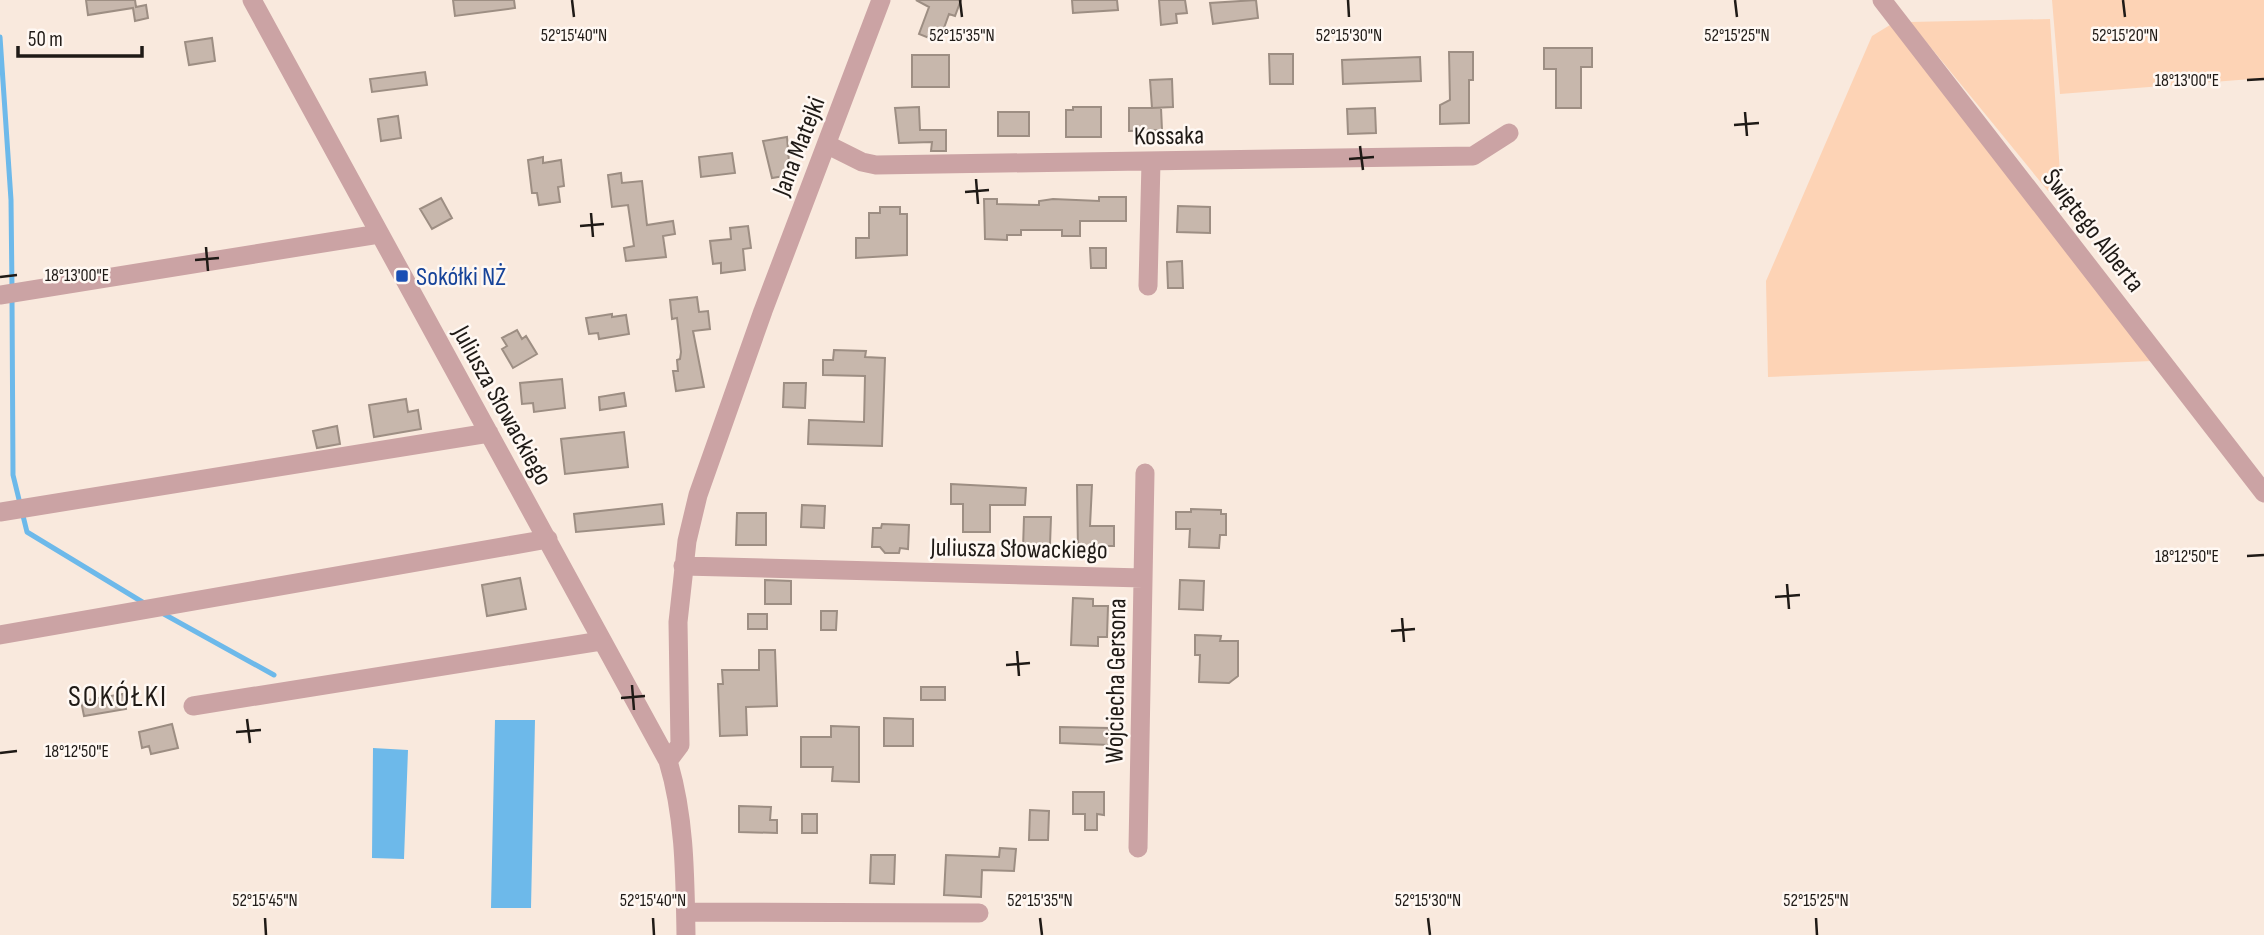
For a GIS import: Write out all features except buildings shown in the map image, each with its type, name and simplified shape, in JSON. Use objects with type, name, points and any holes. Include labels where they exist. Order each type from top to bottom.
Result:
[{"type":"street","name":"Juliusza Słowackiego","points":[[252,0],[668,761],[678,792],[686,935]]},
{"type":"street","name":"Jana Matejki","points":[[684,566],[698,495],[763,311],[881,0]]},
{"type":"street","name":"Świętego Alberta","points":[[1884,1],[2264,492]]},
{"type":"street","name":"Kossaka","points":[[828,145],[862,162],[876,165],[1151,162],[1473,156],[1509,134]]},
{"type":"street","points":[[1148,286],[1151,162]]},
{"type":"street","points":[[0,295],[379,234]]},
{"type":"street","points":[[0,512],[489,433]]},
{"type":"street","name":"Wojciecha Gersona","points":[[1138,848],[1145,473]]},
{"type":"street","points":[[0,635],[548,539]]},
{"type":"street","name":"Juliusza Słowackiego","points":[[684,566],[1143,578]]},
{"type":"street","points":[[668,761],[680,746],[678,622],[684,566]]},
{"type":"street","points":[[193,706],[601,640]]},
{"type":"street","points":[[686,912],[979,913]]},
{"type":"shaded area","points":[[2052,0],[2264,0],[2264,78],[2060,94]]},
{"type":"shaded area","points":[[2050,19],[2061,189],[2048,191],[1910,22]]},
{"type":"shaded area","points":[[1890,25],[2152,361],[1768,377],[1766,281],[1872,36]]},
{"type":"water","points":[[495,720],[535,720],[531,908],[491,908]]},
{"type":"water","points":[[373,748],[408,750],[404,859],[372,858]]},
{"type":"waterway","points":[[0,37],[11,200],[12,289]]},
{"type":"waterway","points":[[12,299],[13,475],[27,532],[144,603]]},
{"type":"waterway","points":[[162,613],[274,675]]},
{"type":"place","name":"Sokółki NŻ","points":[[402,276]]},
{"type":"district","name":"SOKÓŁKI","points":[[118,696]]}]
